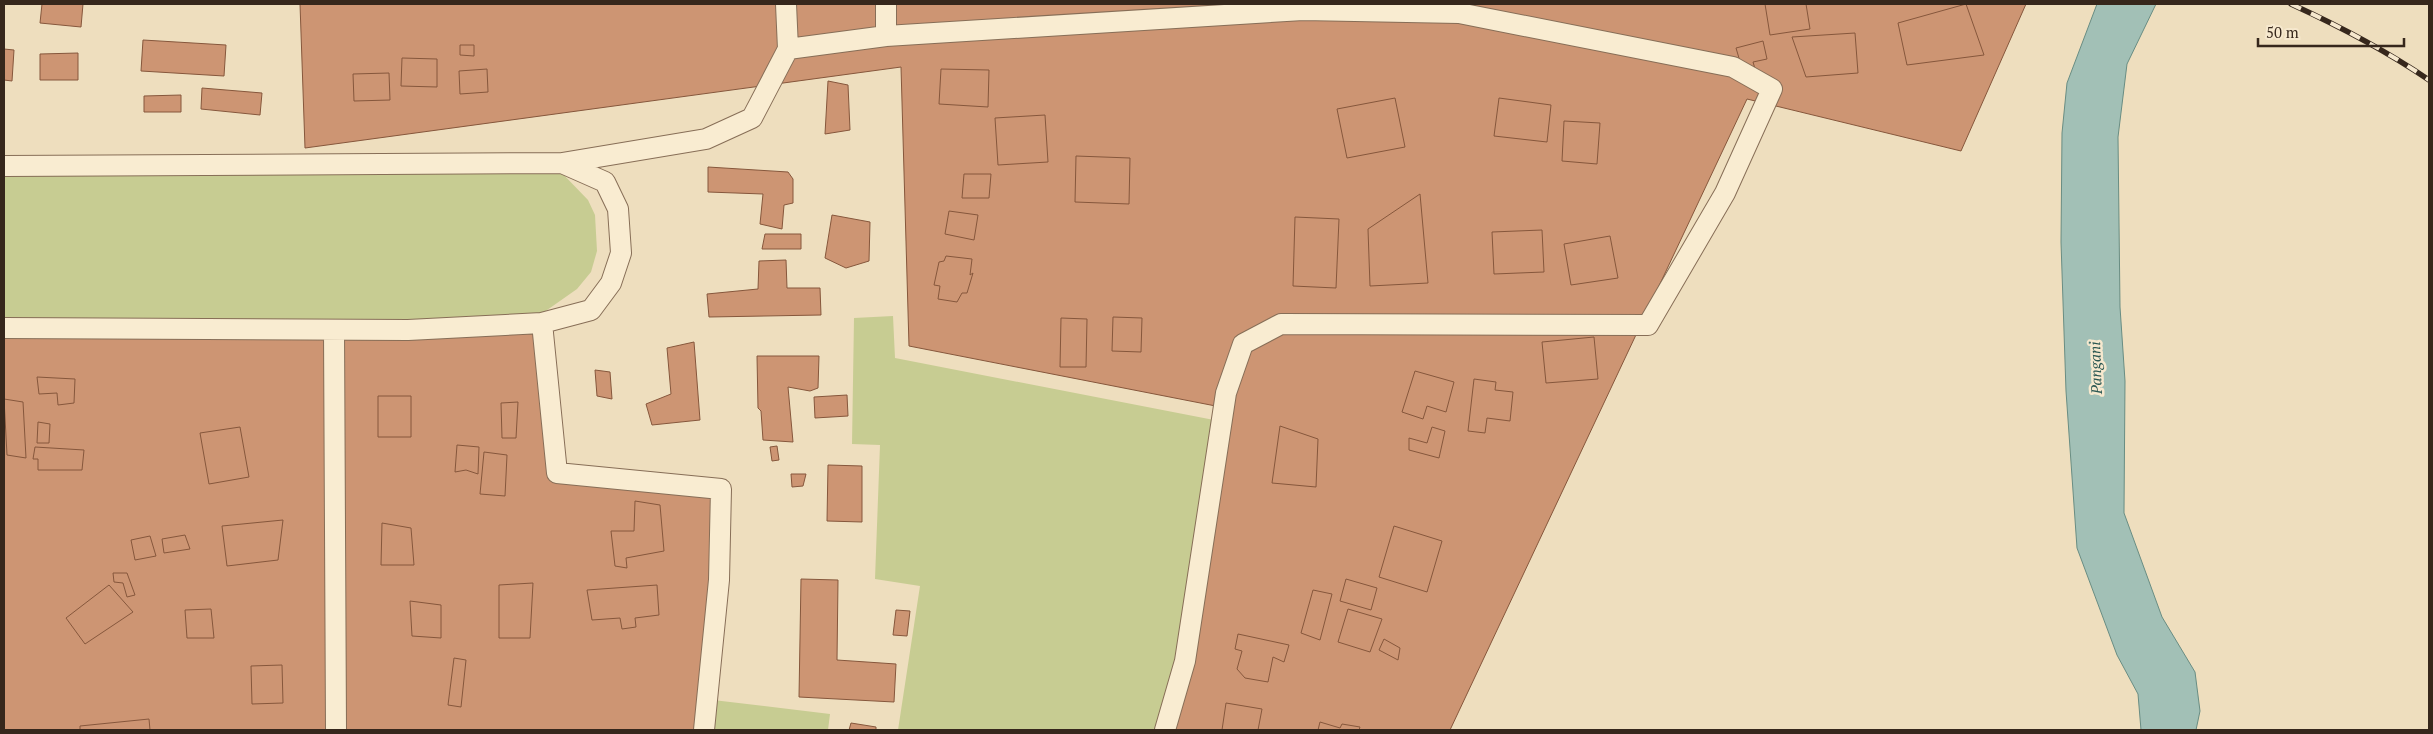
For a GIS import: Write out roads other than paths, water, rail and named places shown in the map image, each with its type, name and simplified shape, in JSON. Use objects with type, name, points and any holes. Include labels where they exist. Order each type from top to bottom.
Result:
[{"type":"street","points":[[4,166],[562,163],[706,139],[752,118],[788,49],[786,4]]},
{"type":"street","points":[[886,4],[886,36]]},
{"type":"street","points":[[788,49],[886,36],[1303,10],[1459,13],[1733,67],[1772,89],[1725,193],[1648,325],[1281,324],[1243,344],[1226,393],[1185,661],[1165,730]]},
{"type":"street","points":[[4,328],[408,330],[542,323],[590,310],[612,283],[620,254],[618,209],[605,182],[562,163]]},
{"type":"street","points":[[542,323],[557,472],[721,489],[719,580],[704,730]]},
{"type":"street","points":[[334,330],[336,730]]},
{"type":"water","name":"Pangani","points":[[2097,4],[2156,4],[2127,64],[2118,137],[2120,307],[2125,381],[2124,513],[2162,617],[2195,672],[2200,711],[2196,730],[2141,730],[2138,694],[2117,655],[2077,548],[2066,391],[2061,242],[2062,133],[2067,83]]},
{"type":"railway","points":[[2291,4],[2362,39],[2429,80]]}]
